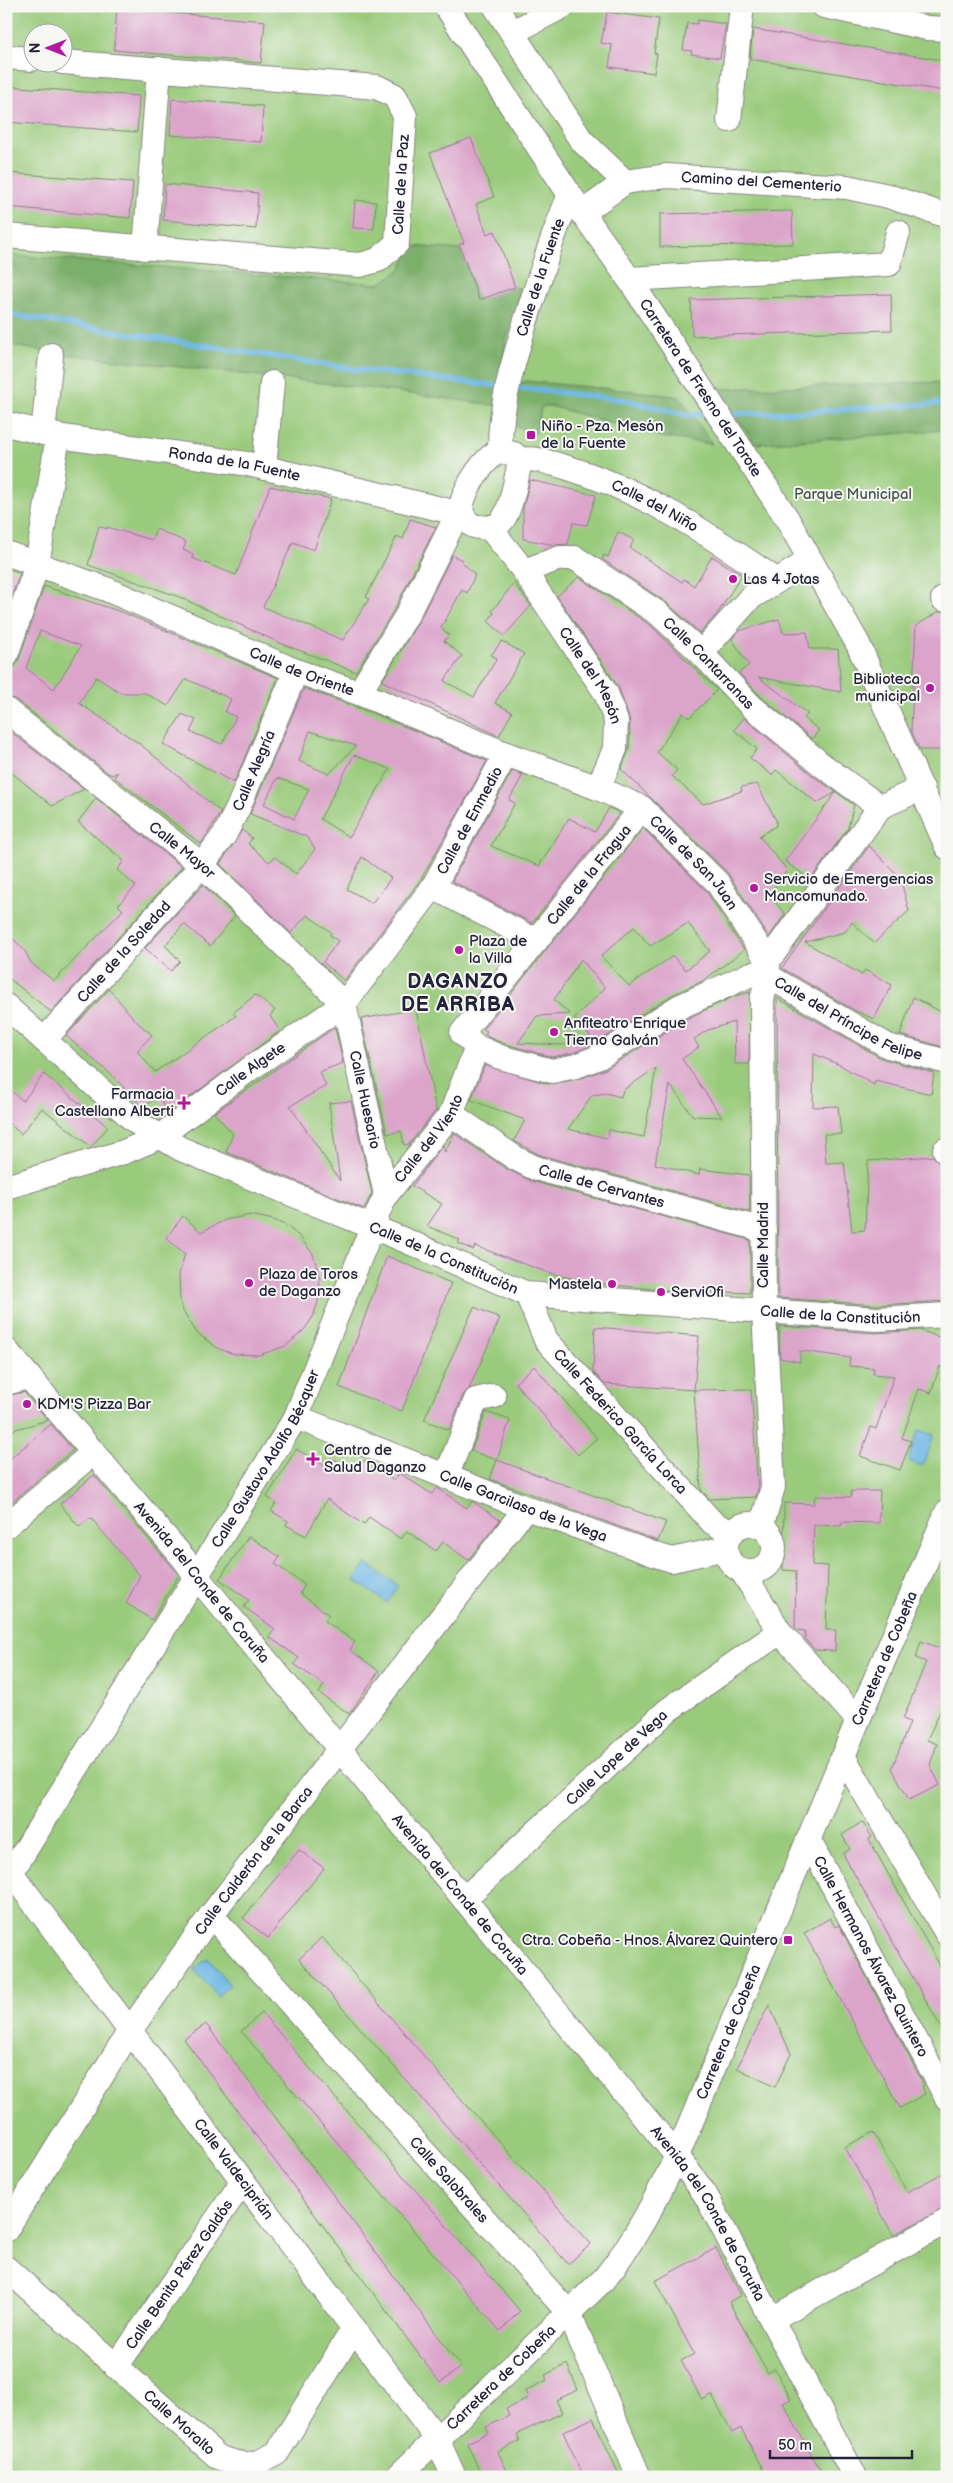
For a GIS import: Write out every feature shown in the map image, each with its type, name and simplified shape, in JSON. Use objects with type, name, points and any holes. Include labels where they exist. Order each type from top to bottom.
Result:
[{"type":"street","name":"Carretera de Fresno del Torote","points":[[446,6],[786,517],[858,644],[933,800],[947,847]]},
{"type":"street","points":[[495,6],[581,140],[625,182]]},
{"type":"street","points":[[513,32],[563,6]]},
{"type":"street","points":[[729,120],[742,6]]},
{"type":"street","points":[[824,6],[927,28],[947,28]]},
{"type":"street","points":[[6,57],[22,58]]},
{"type":"street","name":"Calle de la Paz","points":[[6,236],[360,266],[378,260],[396,244],[405,116],[395,96],[377,87],[72,63]]},
{"type":"street","points":[[145,248],[159,69]]},
{"type":"street","name":"Camino del Cementerio","points":[[576,204],[625,182],[666,176],[846,187],[888,196],[947,216]]},
{"type":"street","name":"Calle de la Fuente","points":[[490,528],[501,522],[512,497],[510,456],[500,437],[513,361],[556,225],[576,204]]},
{"type":"street","points":[[629,280],[889,264],[898,232]]},
{"type":"street","points":[[6,655],[37,565],[51,435],[51,355]]},
{"type":"street","points":[[264,468],[272,383]]},
{"type":"street","name":"Ronda de la Fuente","points":[[6,424],[51,435],[264,468],[462,514]]},
{"type":"street","points":[[490,528],[476,527],[467,522],[462,514],[462,502],[480,469],[492,454],[510,456]]},
{"type":"street","name":"Calle del Niño","points":[[510,456],[544,461],[590,475],[645,498],[727,546],[776,580]]},
{"type":"street","points":[[359,693],[407,615],[450,530],[462,514]]},
{"type":"street","name":"Calle del Mesón","points":[[490,528],[524,571],[606,693],[616,721],[615,749],[598,788]]},
{"type":"street","name":"Calle de Oriente","points":[[6,553],[106,589],[296,671],[359,693],[506,754],[598,788]]},
{"type":"street","name":"Calle Cantarranas","points":[[524,571],[560,558],[575,558],[659,614],[701,652],[752,706],[822,765],[880,807]]},
{"type":"street","points":[[701,652],[750,598],[810,560]]},
{"type":"street","name":"Calle Alegría","points":[[202,865],[225,834],[238,808],[296,671]]},
{"type":"street","name":"Calle Mayor","points":[[6,710],[202,865],[344,1004]]},
{"type":"street","name":"Calle de Enmedio","points":[[433,886],[506,754]]},
{"type":"street","name":"Calle de San Juan","points":[[598,788],[642,808],[717,882],[768,969]]},
{"type":"street","points":[[768,969],[880,807],[933,800]]},
{"type":"street","name":"Calle de la Fragua","points":[[536,941],[642,808]]},
{"type":"street","name":"Calle de la Soledad","points":[[44,1040],[202,865]]},
{"type":"street","points":[[344,1004],[433,886],[536,941],[462,1033],[477,1047]]},
{"type":"street","name":"Calle del Príncipe Felipe","points":[[477,1047],[527,1066],[552,1071],[576,1066],[599,1056],[679,1007],[751,974],[768,969],[888,1046],[947,1062]]},
{"type":"street","name":"Calle Madrid","points":[[761,1527],[773,1487],[764,1311],[762,1000],[768,969]]},
{"type":"street","name":"Calle Algete","points":[[6,1187],[124,1152],[159,1137],[251,1068],[344,1004]]},
{"type":"street","name":"Calle Huesario","points":[[344,1004],[386,1195]]},
{"type":"street","name":"Calle de la Constitución","points":[[6,1006],[136,1122],[159,1137],[181,1149],[371,1226],[527,1294],[877,1319],[947,1315]]},
{"type":"street","name":"Calle del Viento","points":[[371,1226],[386,1195],[451,1114],[477,1047]]},
{"type":"street","name":"Calle de Cervantes","points":[[451,1114],[515,1158],[535,1168],[764,1230]]},
{"type":"street","name":"Calle Gustavo Adolfo Bécquer","points":[[8,1873],[296,1417],[371,1226]]},
{"type":"street","name":"Calle Federico García Lorca","points":[[527,1294],[546,1340],[729,1541]]},
{"type":"street","name":"Avenida del Conde de Coruña","points":[[6,1350],[186,1560],[196,1578],[677,2156],[705,2194],[855,2477]]},
{"type":"street","points":[[6,1383],[29,1377]]},
{"type":"street","points":[[446,1477],[476,1400],[494,1396]]},
{"type":"street","name":"Calle Garcilaso de la Vega","points":[[296,1417],[526,1508],[672,1560],[729,1541]]},
{"type":"street","points":[[6,1526],[94,1452]]},
{"type":"street","name":"Calle Calderón de la Barca","points":[[6,2230],[129,2032],[212,1915],[340,1752],[526,1508]]},
{"type":"street","name":"Carretera de Cobeña","points":[[397,2477],[604,2280],[625,2253],[643,2225],[677,2156],[858,1720],[947,1512]]},
{"type":"street","points":[[776,1623],[768,1564],[774,1548],[772,1539],[761,1527],[746,1525],[729,1541],[729,1560],[742,1571],[776,1623],[858,1720]]},
{"type":"street","points":[[742,1571],[755,1572],[768,1564]]},
{"type":"street","name":"Calle Lope de Vega","points":[[464,1899],[668,1710],[776,1623]]},
{"type":"street","points":[[843,1756],[947,1934]]},
{"type":"street","name":"Calle Hermanos Álvarez Quintero","points":[[808,1842],[940,2068],[947,2098]]},
{"type":"street","name":"Calle Valdeciprián","points":[[8,1873],[437,2439],[454,2477]]},
{"type":"street","name":"Calle Salobrales","points":[[212,1915],[569,2313],[639,2477]]},
{"type":"street","name":"Calle Benito Pérez Galdós","points":[[116,2367],[242,2181]]},
{"type":"street","points":[[772,2319],[947,2221]]},
{"type":"street","name":"Calle Moralto","points":[[6,2268],[218,2457],[240,2466],[258,2464],[277,2453],[354,2328]]},
{"type":"green space","name":"Parque Municipal","points":[[6,6],[947,6],[947,2477],[6,2477]]},
{"type":"green space","points":[[412,246],[461,250],[479,300],[515,287],[522,289],[505,344],[501,406],[375,389],[56,353],[6,345],[6,255],[379,284],[400,270]]},
{"type":"green space","points":[[527,381],[680,397],[712,444],[661,437],[554,407],[542,406],[535,434],[514,425],[511,407],[514,385]]},
{"type":"green space","points":[[947,382],[947,430],[755,444],[717,389]]},
{"type":"water","points":[[919,1430],[934,1435],[923,1466],[908,1461]]},
{"type":"water","points":[[366,1563],[398,1586],[387,1603],[355,1580]]},
{"type":"water","points":[[208,1958],[230,1985],[218,1996],[194,1969]]},
{"type":"building","points":[[117,6],[151,6],[150,11],[265,21],[261,63],[114,50]]},
{"type":"building","points":[[607,12],[659,19],[654,53],[657,54],[654,73],[609,67],[612,45],[601,43]]},
{"type":"building","points":[[698,20],[726,24],[720,58],[691,54],[692,51],[683,50],[687,23],[697,24]]},
{"type":"building","points":[[753,29],[947,61],[944,91],[750,59]]},
{"type":"building","points":[[6,86],[139,96],[137,132],[6,122]]},
{"type":"building","points":[[172,99],[263,106],[261,142],[170,135]]},
{"type":"building","points":[[471,138],[494,197],[476,204],[487,234],[495,231],[515,287],[479,300],[459,244],[464,243],[430,153]]},
{"type":"building","points":[[6,173],[133,182],[130,218],[6,207]]},
{"type":"building","points":[[165,184],[258,193],[256,229],[163,220]]},
{"type":"building","points":[[355,200],[376,202],[374,229],[353,228]]},
{"type":"building","points":[[792,211],[793,244],[660,247],[660,214]]},
{"type":"building","points":[[891,294],[892,330],[692,336],[691,300]]},
{"type":"building","points":[[530,480],[596,495],[587,525],[573,523],[568,544],[555,545],[523,539],[523,509]]},
{"type":"building","points":[[270,486],[331,499],[314,550],[293,542],[263,607],[343,640],[369,599],[366,597],[397,536],[403,539],[410,519],[436,527],[395,608],[356,672],[280,643],[177,596],[88,565],[99,526],[152,540],[156,529],[186,542],[183,550],[193,554],[192,558],[236,575]]},
{"type":"building","points":[[618,532],[634,540],[630,548],[682,582],[684,579],[694,586],[712,556],[742,575],[717,614],[700,633],[667,603],[602,559],[604,555],[608,557]]},
{"type":"building","points":[[452,555],[462,560],[475,575],[467,593],[462,590],[441,628],[449,635],[444,641],[462,656],[444,681],[474,697],[497,658],[491,655],[502,641],[524,654],[495,703],[512,712],[499,736],[382,681],[419,621]]},
{"type":"building","points":[[6,568],[20,573],[6,612]]},
{"type":"building","points":[[579,577],[650,625],[717,690],[689,718],[683,713],[657,752],[677,770],[672,776],[703,804],[742,791],[741,787],[757,784],[776,820],[776,826],[759,836],[787,870],[769,895],[785,914],[769,937],[727,872],[621,769],[629,750],[630,721],[619,688],[557,596]]},
{"type":"building","points":[[514,583],[531,606],[504,636],[488,621],[494,613],[492,611]]},
{"type":"building","points":[[44,586],[124,613],[278,678],[234,783],[163,744],[182,714],[196,720],[190,732],[222,744],[236,717],[225,712],[231,699],[186,679],[168,706],[145,693],[121,693],[96,677],[79,703],[140,744],[221,812],[201,844],[114,777],[118,772],[112,775],[108,773],[15,699],[6,697],[6,668],[15,666]],"holes":[[[40,631],[81,646],[54,689],[26,668]]]},
{"type":"building","name":"Biblioteca municipal","points":[[938,612],[947,612],[947,750],[920,750],[911,730],[916,626]]},
{"type":"building","points":[[779,619],[783,633],[807,632],[810,649],[838,649],[841,692],[758,677],[808,714],[804,718],[819,730],[812,739],[760,696],[739,673],[749,665],[732,639],[739,631]]},
{"type":"building","points":[[304,688],[377,715],[487,761],[421,879],[344,981],[323,962],[338,941],[330,935],[331,932],[307,915],[291,933],[220,864],[242,830],[252,838],[248,844],[269,862],[275,857],[296,874],[315,849],[307,837],[250,814]],"holes":[[[310,731],[356,746],[329,774],[299,761]],[[354,755],[390,769],[349,837],[320,819]],[[277,778],[309,789],[294,819],[264,804]],[[362,857],[391,878],[372,903],[347,889]]]},
{"type":"building","points":[[744,718],[813,776],[836,792],[817,803],[776,770],[772,775],[750,758],[757,749],[734,730]]},
{"type":"building","points":[[6,728],[84,789],[52,806],[6,768]]},
{"type":"building","points":[[512,771],[523,775],[509,800],[515,803],[491,846],[539,866],[569,818],[595,832],[609,808],[620,813],[532,923],[452,881]]},
{"type":"building","points":[[836,792],[854,805],[848,828],[810,880],[785,861]]},
{"type":"building","points":[[96,798],[182,867],[51,1012],[6,976],[6,931],[25,951],[31,963],[54,981],[123,910],[118,905],[136,886],[117,870],[124,861],[78,822]]},
{"type":"building","points":[[643,828],[706,891],[744,950],[703,981],[672,995],[593,1045],[572,1053],[552,1057],[505,1044],[488,1037],[485,1034],[487,1031],[483,1029]],"holes":[[[688,923],[710,951],[686,970],[673,956],[629,986],[601,956],[634,927],[650,946]],[[581,959],[605,988],[574,1018],[591,1037],[563,1045],[518,1043],[537,1016],[570,1014],[554,1000]]]},
{"type":"building","points":[[869,846],[900,877],[909,911],[874,943],[852,922],[845,932],[805,942],[862,975],[865,970],[892,985],[874,1019],[854,1010],[782,968]]},
{"type":"building","points":[[203,885],[235,916],[210,946],[184,924],[165,945],[180,961],[171,971],[145,948]]},
{"type":"building","points":[[109,989],[136,1021],[152,1035],[137,1051],[155,1072],[236,1016],[233,1013],[255,995],[275,1010],[270,1016],[280,1031],[168,1113],[158,1096],[143,1108],[113,1076],[66,1036]]},
{"type":"building","points":[[750,992],[749,1064],[735,1064],[734,1022],[708,1030],[694,1039],[699,1047],[682,1059],[722,1117],[693,1116],[670,1085],[655,1164],[699,1175],[700,1169],[749,1175],[750,1212],[540,1155],[514,1141],[525,1120],[471,1100],[485,1065],[548,1084],[579,1079],[606,1069],[686,1019],[735,996]],"holes":[[[656,1068],[644,1137],[609,1130],[607,1138],[568,1129],[592,1095],[606,1093],[621,1097],[623,1090]]]},
{"type":"building","points":[[913,997],[947,1015],[947,1048],[900,1035]]},
{"type":"building","points":[[777,998],[881,1058],[934,1073],[931,1094],[875,1081],[874,1085],[840,1065],[814,1054],[813,1107],[838,1106],[841,1134],[824,1134],[826,1163],[844,1162],[852,1231],[865,1230],[868,1161],[933,1156],[947,1171],[947,1301],[877,1305],[778,1298]]},
{"type":"building","points":[[416,1009],[436,1110],[409,1144],[404,1145],[401,1131],[387,1134],[361,1019]]},
{"type":"building","points":[[335,1027],[343,1063],[319,1072],[326,1086],[290,1106],[340,1181],[329,1103],[351,1101],[372,1193],[364,1209],[226,1152],[233,1134],[214,1113]]},
{"type":"building","points":[[44,1074],[108,1127],[91,1147],[42,1108],[21,1134],[6,1121],[6,1086],[23,1101]]},
{"type":"building","points":[[454,1133],[507,1169],[531,1181],[750,1240],[750,1293],[664,1290],[593,1283],[549,1273],[475,1246],[473,1250],[458,1243],[460,1240],[427,1226],[442,1204],[412,1186],[443,1145],[445,1152]]},
{"type":"building","name":"Plaza de Toros de Daganzo","points":[[250,1215],[274,1220],[287,1226],[299,1236],[313,1254],[320,1279],[318,1302],[313,1317],[304,1330],[286,1346],[259,1355],[234,1354],[219,1349],[197,1333],[183,1311],[180,1300],[179,1274],[185,1254],[166,1238],[183,1216],[201,1232],[225,1220]]},
{"type":"building","points":[[387,1256],[451,1283],[402,1411],[339,1387]]},
{"type":"building","points":[[474,1307],[500,1318],[469,1389],[463,1395],[449,1430],[424,1420]]},
{"type":"building","points":[[779,1326],[876,1333],[920,1330],[947,1340],[947,1369],[940,1366],[931,1393],[919,1389],[902,1438],[911,1441],[900,1470],[860,1456],[871,1427],[876,1429],[894,1376],[873,1374],[874,1368],[849,1366],[850,1358],[800,1351],[800,1362],[780,1358]]},
{"type":"building","points":[[595,1327],[699,1336],[694,1390],[604,1384],[593,1371]]},
{"type":"building","points":[[534,1366],[597,1438],[578,1455],[515,1383]]},
{"type":"building","points":[[751,1389],[758,1488],[756,1497],[710,1499],[701,1490],[694,1390]]},
{"type":"building","points":[[24,1392],[48,1420],[6,1432],[6,1396]]},
{"type":"building","points":[[486,1412],[510,1420],[497,1460],[471,1451]]},
{"type":"building","points":[[51,1424],[73,1450],[6,1507],[6,1462]]},
{"type":"building","points":[[296,1449],[329,1468],[334,1459],[356,1472],[364,1460],[394,1481],[399,1473],[432,1494],[437,1488],[467,1508],[472,1501],[500,1520],[468,1560],[443,1542],[436,1551],[407,1531],[401,1539],[369,1517],[364,1525],[327,1499],[306,1536],[286,1525],[288,1521],[271,1511],[276,1503],[267,1497]]},
{"type":"building","points":[[497,1460],[666,1522],[658,1541],[490,1479]]},
{"type":"building","points":[[94,1475],[179,1575],[152,1620],[126,1603],[140,1576],[91,1518],[79,1527],[60,1504]]},
{"type":"building","points":[[851,1491],[880,1491],[879,1523],[842,1522],[841,1526],[814,1525],[812,1565],[828,1566],[826,1630],[836,1630],[835,1651],[815,1650],[805,1639],[805,1631],[795,1628],[796,1571],[783,1570],[784,1503],[814,1504],[815,1496],[851,1497]]},
{"type":"building","points":[[249,1536],[280,1557],[275,1564],[305,1585],[300,1593],[329,1615],[325,1621],[355,1642],[350,1650],[379,1671],[349,1714],[319,1693],[324,1685],[294,1664],[299,1658],[269,1637],[275,1629],[244,1607],[249,1600],[219,1579]]},
{"type":"building","points":[[921,1641],[947,1651],[947,1696],[927,1740],[937,1744],[930,1765],[940,1785],[909,1800],[892,1768],[910,1722],[903,1719],[926,1662],[916,1658]]},
{"type":"building","points":[[862,1822],[872,1837],[869,1839],[877,1854],[947,1978],[947,2038],[843,1854],[850,1849],[842,1835]]},
{"type":"building","points":[[299,1850],[324,1868],[268,1938],[243,1918]]},
{"type":"building","points":[[830,1918],[835,1927],[839,1925],[924,2085],[922,2086],[925,2094],[900,2108],[804,1933]]},
{"type":"building","points":[[322,1937],[446,2082],[591,2244],[568,2264],[299,1959]]},
{"type":"building","points":[[769,2005],[791,2054],[775,2087],[737,2068]]},
{"type":"building","points":[[262,2013],[520,2311],[500,2331],[241,2031]]},
{"type":"building","points":[[206,2024],[461,2367],[440,2383],[184,2039]]},
{"type":"building","points":[[873,2132],[907,2192],[947,2171],[947,2207],[893,2235],[845,2147]]},
{"type":"building","points":[[716,2248],[741,2295],[729,2302],[768,2373],[775,2369],[791,2399],[783,2403],[824,2477],[767,2477],[741,2428],[732,2433],[712,2395],[702,2400],[681,2361],[694,2354],[655,2281]]},
{"type":"building","points":[[567,2364],[578,2390],[556,2400],[562,2413],[517,2434],[520,2441],[498,2452],[510,2477],[482,2477],[467,2443],[489,2433],[486,2427],[509,2416],[506,2409],[528,2398],[525,2391],[547,2380],[545,2375]]},
{"type":"building","points":[[593,2418],[620,2477],[584,2477],[563,2432]]},
{"type":"waterway","points":[[6,314],[353,369],[501,386]]},
{"type":"waterway","points":[[513,387],[626,400],[687,415],[711,414]]},
{"type":"waterway","points":[[726,414],[802,412],[947,403]]},
{"type":"place","name":"Niño - Pza. Mesón de la Fuente","points":[[531,435]]},
{"type":"place","name":"Las 4 Jotas","points":[[733,579]]},
{"type":"place","name":"Biblioteca municipal","points":[[930,688]]},
{"type":"place","name":"Servicio de Emergencias Mancomunado.","points":[[754,888]]},
{"type":"place","name":"Plaza de la Villa","points":[[459,950]]},
{"type":"place","name":"Anfiteatro Enrique Tierno Galván","points":[[554,1032]]},
{"type":"place","name":"Farmacia Castellano Alberti","points":[[184,1103]]},
{"type":"place","name":"Plaza de Toros de Daganzo","points":[[249,1283]]},
{"type":"place","name":"Mastela","points":[[612,1284]]},
{"type":"place","name":"ServiOfi","points":[[661,1292]]},
{"type":"place","name":"KDM'S Pizza Bar","points":[[27,1404]]},
{"type":"place","name":"Centro de Salud Daganzo","points":[[313,1459]]},
{"type":"place","name":"Ctra. Cobeña - Hnos. Álvarez Quintero","points":[[788,1940]]},
{"type":"district","name":"DAGANZO DE ARRIBA","points":[[458,992]]}]
